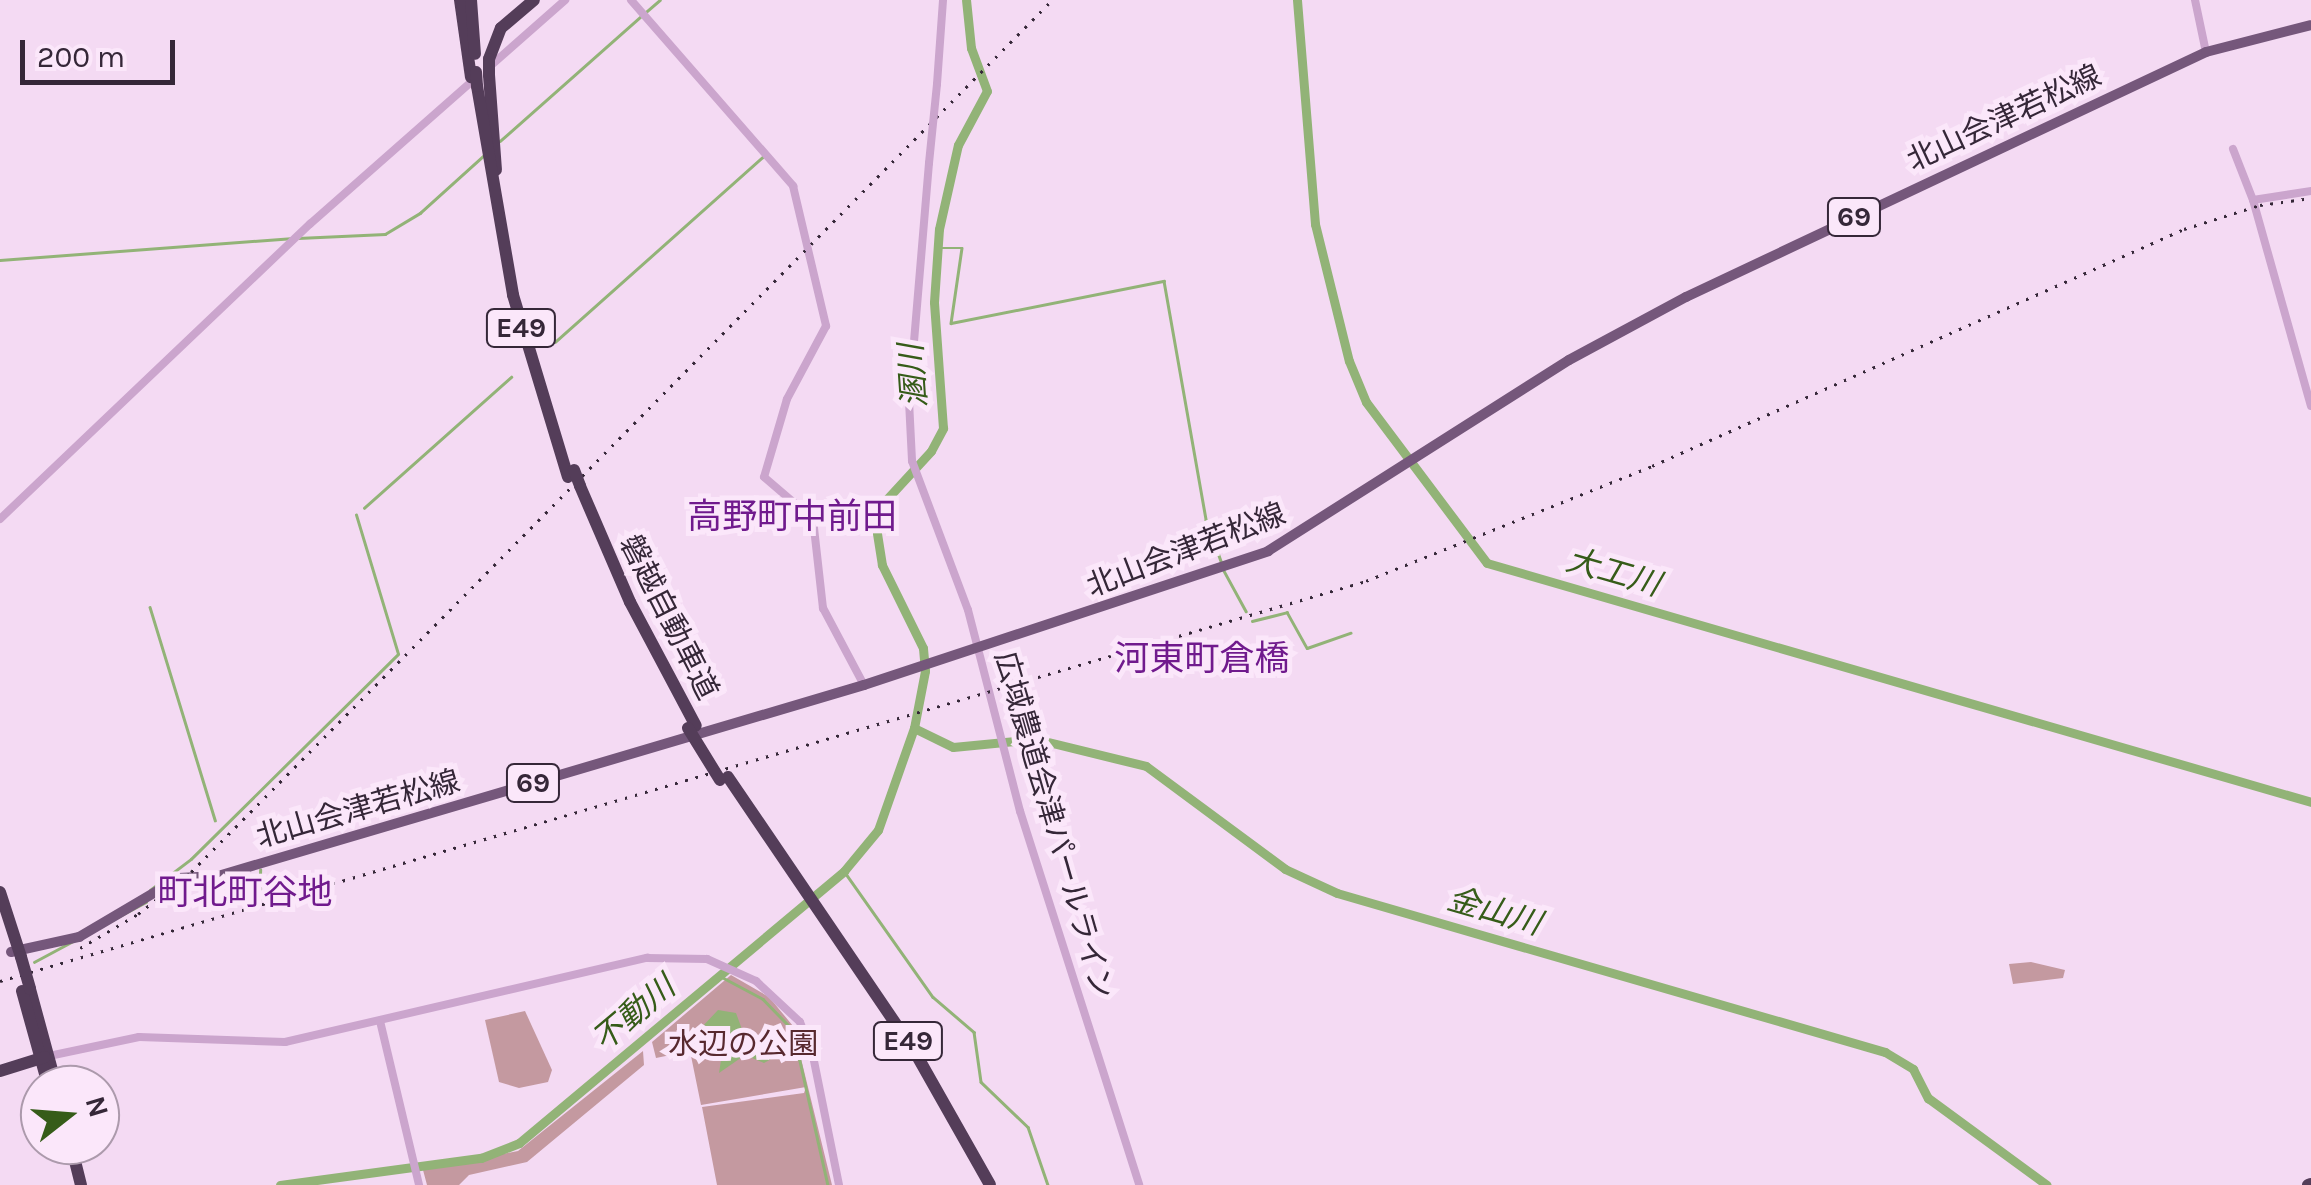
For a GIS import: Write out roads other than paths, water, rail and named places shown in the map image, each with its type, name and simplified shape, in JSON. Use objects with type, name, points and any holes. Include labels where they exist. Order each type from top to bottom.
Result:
[{"type":"highway","points":[[460,0],[480,75]]},
{"type":"highway","points":[[471,0],[485,120]]},
{"type":"highway","points":[[480,0],[480,75],[485,120]]},
{"type":"highway","points":[[480,75],[501,28],[534,0]]},
{"type":"highway","name":"磐越自動車道","points":[[485,120],[490,169],[529,328],[574,481],[630,602],[692,727],[802,893],[916,1054],[990,1185]]},
{"type":"highway","points":[[0,892],[48,1065]]},
{"type":"highway","name":"磐越自動車道","points":[[812,907],[910,1057],[981,1185]]},
{"type":"highway","points":[[0,916],[16,955]]},
{"type":"highway","points":[[0,1071],[45,1057]]},
{"type":"highway","points":[[45,1057],[46,1065]]},
{"type":"main road","name":"北山会津若松線","points":[[16,955],[72,940],[178,878],[218,876],[864,686],[1221,569],[1286,543],[1584,351],[1686,297],[2206,52],[2311,25]]},
{"type":"street","points":[[0,519],[302,232],[565,0]]},
{"type":"street","points":[[631,0],[794,186],[826,326],[790,392],[764,477],[813,519],[823,608],[864,686]]},
{"type":"street","name":"広域農道会津パールライン","points":[[943,0],[909,401],[912,460],[978,647],[1003,751],[1140,1185]]},
{"type":"street","points":[[2196,0],[2206,52]]},
{"type":"street","points":[[2233,149],[2252,200],[2311,406]]},
{"type":"street","points":[[2252,200],[2311,192]]},
{"type":"street","points":[[45,1057],[148,1037],[284,1042],[647,958],[722,964],[780,998],[804,1029],[839,1185]]},
{"type":"street","points":[[380,1021],[419,1185]]},
{"type":"waterway","points":[[646,12],[660,0]]},
{"type":"waterway","name":"不動川","points":[[280,1185],[481,1158],[519,1143],[844,871],[878,830],[914,728],[925,671],[923,648],[882,565],[876,526],[885,501],[931,451],[943,428],[934,302],[939,229],[958,145],[987,91],[971,48],[966,0]]},
{"type":"waterway","name":"大工川","points":[[1297,0],[1315,224],[1349,361],[1366,402],[1487,563],[2311,802]]},
{"type":"waterway","points":[[500,141],[640,17]]},
{"type":"waterway","points":[[298,238],[385,234],[420,213],[483,156]]},
{"type":"waterway","points":[[555,342],[763,157]]},
{"type":"waterway","points":[[0,260],[290,238]]},
{"type":"waterway","points":[[941,248],[962,248],[951,323],[1164,281],[1206,520],[1221,561]]},
{"type":"waterway","points":[[364,508],[511,377]]},
{"type":"waterway","points":[[150,890],[191,859],[398,654],[356,515]]},
{"type":"waterway","points":[[1223,569],[1246,611]]},
{"type":"waterway","points":[[150,607],[215,820]]},
{"type":"waterway","points":[[1252,621],[1287,612],[1307,648],[1350,633]]},
{"type":"waterway","name":"金山川","points":[[914,728],[953,747],[1036,739],[1146,766],[1285,869],[1337,893],[1885,1052],[1913,1069],[1928,1098],[2047,1185]]},
{"type":"waterway","points":[[259,903],[260,870]]},
{"type":"waterway","points":[[844,871],[933,997],[974,1032],[981,1082],[1028,1127],[1048,1185]]},
{"type":"waterway","points":[[34,962],[146,902]]},
{"type":"waterway","points":[[720,976],[763,999],[793,1030],[828,1185]]},
{"type":"railway","points":[[80,948],[138,914],[191,872],[1052,0]]},
{"type":"railway","points":[[0,981],[1366,581],[1652,466],[2184,229],[2260,205],[2311,198]]},
{"type":"district","name":"高野町中前田","points":[[792,517]]},
{"type":"district","name":"河東町倉橋","points":[[1202,659]]},
{"type":"district","name":"町北町谷地","points":[[245,893]]},
{"type":"water label","name":"溷川","points":[[914,376]]},
{"type":"park label","name":"水辺の公園","points":[[743,1044]]}]
